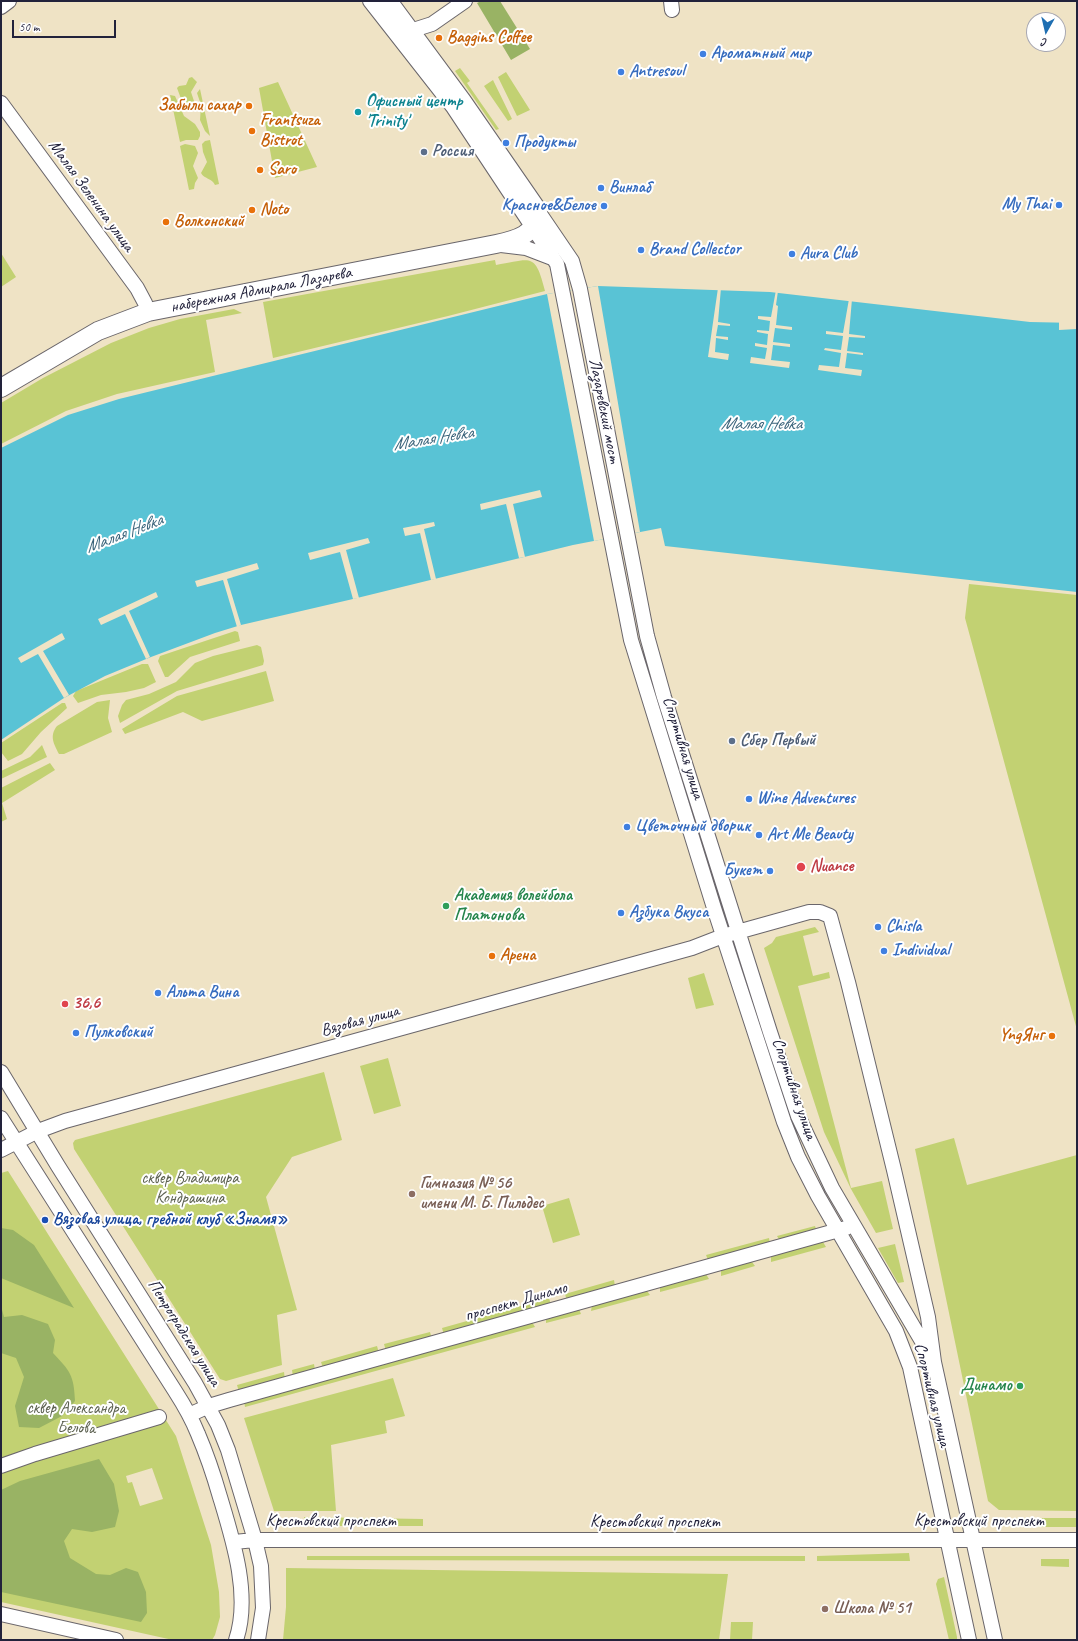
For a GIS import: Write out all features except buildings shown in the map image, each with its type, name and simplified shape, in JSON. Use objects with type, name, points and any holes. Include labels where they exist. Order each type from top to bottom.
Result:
[{"type":"main road","points":[[388,1],[462,101],[538,211],[538,219],[532,228]]},
{"type":"main road","name":"набережная Адмирала Лазарева","points":[[1,388],[98,331],[148,312],[511,241],[532,228]]},
{"type":"street","points":[[1,7],[9,1]]},
{"type":"street","points":[[370,1],[454,107],[552,258]]},
{"type":"street","points":[[410,31],[432,24],[465,1]]},
{"type":"street","name":"Малая Зеленина улица","points":[[1,103],[137,288],[148,312]]},
{"type":"street","name":"Лазаревский мост","points":[[538,211],[572,260],[580,289],[627,534]]},
{"type":"street","points":[[496,244],[526,248],[552,258]]},
{"type":"street","name":"Лазаревский мост","points":[[552,258],[557,264],[563,292],[610,538]]},
{"type":"street","name":"Спортивная улица","points":[[627,534],[647,636],[784,1122],[798,1157],[818,1196],[896,1331],[910,1367],[946,1540],[969,1640]]},
{"type":"street","name":"Спортивная улица","points":[[610,538],[631,640],[731,934],[798,1116],[832,1188],[934,1362]]},
{"type":"street","name":"Спортивная улица","points":[[731,934],[809,912],[820,912],[830,916],[848,982],[894,1170],[928,1317],[934,1362],[995,1640]]},
{"type":"street","name":"Вязовая улица","points":[[1,1150],[38,1131],[73,1119],[692,948],[731,934]]},
{"type":"street","name":"Петроградская улица","points":[[1,1072],[62,1173],[209,1406],[218,1425],[228,1450],[255,1540],[261,1566],[263,1608],[258,1640]]},
{"type":"street","points":[[1,1118],[189,1415],[208,1456],[234,1542],[238,1568],[241,1606],[236,1640]]},
{"type":"street","name":"проспект Динамо","points":[[189,1415],[209,1406],[838,1231],[853,1225]]},
{"type":"street","points":[[1,1466],[35,1454],[159,1417]]},
{"type":"street","name":"Крестовский проспект","points":[[234,1542],[255,1540],[1077,1540]]},
{"type":"street","points":[[1,1614],[116,1640]]},
{"type":"green space","points":[[481,1],[500,1],[530,49],[511,60],[477,3]]},
{"type":"green space","points":[[460,68],[470,81],[467,83],[499,129],[496,130],[455,71]]},
{"type":"green space","points":[[506,72],[530,110],[517,116],[498,77]]},
{"type":"green space","points":[[192,77],[197,82],[191,92],[194,101],[193,107],[189,108],[183,104],[177,88],[179,86],[186,85],[189,78]]},
{"type":"green space","points":[[493,80],[512,119],[508,121],[484,86]]},
{"type":"green space","points":[[278,82],[317,167],[275,178],[259,88]]},
{"type":"green space","points":[[200,89],[210,136],[205,131],[200,120],[201,105],[197,93]]},
{"type":"green space","points":[[170,95],[175,96],[184,116],[195,124],[200,132],[198,140],[186,140],[180,142]]},
{"type":"green space","points":[[210,140],[219,184],[215,185],[201,173],[207,162],[202,144],[205,141]]},
{"type":"green space","points":[[185,144],[195,146],[198,153],[193,166],[198,178],[194,189],[189,190],[180,146]]},
{"type":"green space","points":[[1,253],[16,277],[1,287]]},
{"type":"green space","points":[[495,260],[496,265],[525,260],[535,264],[542,278],[545,291],[273,358],[263,302]]},
{"type":"green space","points":[[234,309],[242,313],[206,320],[215,372],[117,394],[66,411],[1,444],[1,403],[43,378],[111,343],[149,328],[180,319]]},
{"type":"green space","points":[[969,584],[1077,595],[1077,1030],[965,618]]},
{"type":"green space","points":[[235,631],[238,632],[240,641],[190,657],[168,677],[165,677],[158,661],[160,656]]},
{"type":"green space","points":[[257,645],[261,647],[264,661],[263,665],[177,691],[120,723],[118,716],[122,705],[126,700],[149,694],[176,682],[195,663],[213,656]]},
{"type":"green space","points":[[142,664],[148,664],[156,682],[144,688],[101,695],[78,703],[73,696],[76,691]]},
{"type":"green space","points":[[266,671],[274,701],[202,721],[183,712],[125,734],[122,729],[177,696]]},
{"type":"green space","points":[[110,700],[108,718],[112,732],[64,754],[59,754],[53,737],[53,733],[57,726],[97,702]]},
{"type":"green space","points":[[62,703],[65,703],[67,708],[41,732],[22,754],[8,761],[1,752],[1,743]]},
{"type":"green space","points":[[42,745],[47,757],[1,779],[1,771],[30,757]]},
{"type":"green space","points":[[50,763],[55,770],[2,803],[7,819],[1,822],[1,788]]},
{"type":"green space","points":[[815,927],[819,932],[803,936],[813,976],[829,972],[830,978],[798,986],[851,1188],[882,1181],[893,1229],[876,1233],[851,1189],[824,1132],[764,948],[772,943],[776,937]]},
{"type":"green space","points":[[704,973],[714,1005],[696,1009],[688,978]]},
{"type":"green space","points":[[388,1058],[401,1106],[374,1114],[360,1066]]},
{"type":"green space","name":"сквер Владимира Кондрашина","points":[[324,1072],[342,1140],[292,1157],[266,1197],[297,1310],[277,1315],[282,1365],[226,1381],[220,1379],[74,1149],[73,1143],[75,1140]]},
{"type":"green space","name":"Динамо","points":[[954,1138],[967,1185],[1077,1155],[1077,1511],[999,1510],[988,1501],[915,1149]]},
{"type":"green space","name":"сквер Александра Белова","points":[[8,1171],[176,1436],[211,1545],[219,1592],[220,1617],[212,1640],[173,1640],[1,1602],[1,1173]],"holes":[[[152,1468],[163,1499],[140,1506],[132,1482],[128,1483],[126,1476]]]},
{"type":"green space","points":[[569,1198],[580,1235],[553,1243],[542,1206]]},
{"type":"green space","points":[[815,1226],[817,1232],[780,1241],[777,1236]]},
{"type":"green space","points":[[1,1228],[13,1230],[34,1245],[74,1308],[1,1278]]},
{"type":"green space","points":[[769,1238],[770,1244],[708,1260],[706,1255]]},
{"type":"green space","points":[[823,1242],[826,1247],[771,1262],[771,1256]]},
{"type":"green space","points":[[895,1244],[904,1282],[898,1283],[878,1248]]},
{"type":"green space","points":[[752,1262],[755,1266],[721,1276],[721,1270]]},
{"type":"green space","points":[[706,1274],[709,1279],[660,1292],[660,1287]]},
{"type":"green space","points":[[614,1280],[615,1286],[567,1301],[565,1294]]},
{"type":"green space","points":[[647,1291],[650,1295],[591,1311],[592,1305]]},
{"type":"green space","points":[[549,1298],[551,1305],[444,1335],[442,1328]]},
{"type":"green space","points":[[1,1306],[4,1317],[22,1315],[48,1324],[55,1340],[53,1353],[67,1369],[74,1385],[75,1401],[62,1416],[39,1428],[19,1427],[15,1406],[24,1377],[16,1358],[1,1353]]},
{"type":"green space","points":[[579,1309],[581,1314],[546,1323],[546,1318]]},
{"type":"green space","points":[[532,1322],[535,1327],[245,1407],[244,1401]]},
{"type":"green space","points":[[430,1332],[432,1339],[386,1351],[384,1344]]},
{"type":"green space","points":[[377,1346],[379,1353],[323,1368],[321,1362]]},
{"type":"green space","points":[[314,1364],[315,1370],[293,1377],[292,1370]]},
{"type":"green space","points":[[284,1372],[285,1380],[239,1392],[237,1385]]},
{"type":"green space","points":[[393,1378],[405,1416],[385,1421],[387,1433],[331,1445],[336,1511],[274,1511],[244,1418]]},
{"type":"green space","points":[[99,1459],[114,1484],[119,1511],[115,1527],[92,1532],[72,1529],[64,1541],[70,1558],[96,1574],[110,1575],[126,1568],[138,1572],[146,1592],[147,1613],[141,1622],[1,1592],[1,1490],[20,1481]]},
{"type":"green space","points":[[304,1517],[423,1519],[423,1526],[304,1526]]},
{"type":"green space","points":[[1013,1518],[1077,1518],[1077,1527],[1013,1527]]},
{"type":"green space","points":[[909,1553],[910,1561],[817,1561],[817,1556]]},
{"type":"green space","points":[[307,1556],[805,1556],[805,1561],[307,1560]]},
{"type":"green space","points":[[1041,1559],[1069,1559],[1069,1567],[1041,1566]]},
{"type":"green space","points":[[286,1568],[728,1574],[719,1640],[283,1640],[286,1607]]},
{"type":"green space","points":[[944,1577],[957,1640],[949,1640],[936,1584],[938,1579]]},
{"type":"green space","points":[[731,1622],[753,1622],[752,1640],[730,1640]]},
{"type":"water","name":"Малая Невка","points":[[598,286],[770,292],[1030,322],[1077,323],[1077,592],[665,546],[661,528],[573,545],[241,625],[215,633],[105,676],[64,698],[1,740],[1,448],[68,415],[119,399],[547,294]]},
{"type":"pier","points":[[598,286],[640,532],[594,541],[547,294]]},
{"type":"pier","points":[[718,288],[721,288],[718,322],[730,324],[730,326],[718,325],[716,336],[728,337],[728,340],[716,338],[715,352],[729,354],[728,360],[708,357]]},
{"type":"pier","points":[[776,290],[778,291],[776,305],[778,306],[776,325],[792,327],[792,330],[775,328],[773,342],[790,344],[790,347],[773,345],[771,360],[790,362],[789,368],[750,363],[751,357],[765,359],[767,348],[755,346],[755,343],[767,345],[768,334],[757,332],[757,330],[769,331],[770,321],[758,319],[758,316],[771,317]]},
{"type":"pier","points":[[849,299],[852,299],[849,334],[865,336],[865,338],[849,337],[847,351],[863,353],[863,355],[847,353],[845,368],[862,370],[861,376],[818,370],[819,365],[839,367],[841,353],[824,350],[825,348],[841,350],[843,336],[826,334],[826,331],[843,333]]},
{"type":"pier","points":[[1059,321],[1077,321],[1077,329],[1059,330]]},
{"type":"pier","points":[[540,490],[542,497],[513,504],[525,557],[519,558],[506,504],[481,510],[480,504]]},
{"type":"pier","points":[[434,522],[435,526],[424,529],[436,579],[431,580],[420,533],[405,536],[403,528]]},
{"type":"pier","points":[[368,538],[370,543],[346,550],[359,598],[353,599],[340,552],[310,560],[308,553]]},
{"type":"pier","points":[[257,563],[259,569],[227,579],[241,625],[237,627],[223,580],[197,587],[195,581]]},
{"type":"pier","points":[[156,592],[158,597],[129,611],[150,657],[146,659],[125,614],[101,625],[98,619]]},
{"type":"pier","points":[[62,633],[65,639],[43,651],[69,695],[64,698],[38,654],[21,663],[18,658]]},
{"type":"place","name":"Baggins Coffee","points":[[439,38]]},
{"type":"place","name":"Ароматный мир","points":[[703,54]]},
{"type":"place","name":"Antresoul","points":[[621,72]]},
{"type":"place","name":"Забыли сахар","points":[[249,106]]},
{"type":"place","name":"Офисный центр 'Trinity'","points":[[358,112]]},
{"type":"place","name":"Frantsuza Bistrot","points":[[252,131]]},
{"type":"place","name":"Продукты","points":[[506,143]]},
{"type":"place","name":"Россия","points":[[424,152]]},
{"type":"place","name":"Saro","points":[[260,170]]},
{"type":"place","name":"Винлаб","points":[[601,188]]},
{"type":"place","name":"My Thai","points":[[1059,205]]},
{"type":"place","name":"Красное&Белое","points":[[604,206]]},
{"type":"place","name":"Noto","points":[[252,210]]},
{"type":"place","name":"Волконский","points":[[166,222]]},
{"type":"place","name":"Brand Collector","points":[[641,250]]},
{"type":"place","name":"Aura Club","points":[[792,254]]},
{"type":"place","name":"Сбер Первый","points":[[732,741]]},
{"type":"place","name":"Wine Adventures","points":[[749,799]]},
{"type":"place","name":"Цветочный дворик","points":[[627,827]]},
{"type":"place","name":"Art Me Beauty","points":[[759,835]]},
{"type":"place","name":"Nuance","points":[[801,867]]},
{"type":"place","name":"Букет","points":[[770,871]]},
{"type":"place","name":"Академия волейбола Платонова","points":[[446,906]]},
{"type":"place","name":"Азбука Вкуса","points":[[621,913]]},
{"type":"place","name":"Chisla","points":[[878,927]]},
{"type":"place","name":"Individual","points":[[884,951]]},
{"type":"place","name":"Арена","points":[[492,956]]},
{"type":"place","name":"Альта Вина","points":[[158,993]]},
{"type":"place","name":"36,6","points":[[65,1004]]},
{"type":"place","name":"Пулковский","points":[[76,1033]]},
{"type":"place","name":"YngЯнг","points":[[1052,1036]]},
{"type":"place","name":"Гимназия № 56 имени М. Б. Пильдес","points":[[412,1194]]},
{"type":"place","name":"Вязовая улица, гребной клуб «Знамя»","points":[[45,1220]]},
{"type":"place","name":"Динамо","points":[[1020,1386]]},
{"type":"place","name":"Школа № 51","points":[[825,1609]]}]
